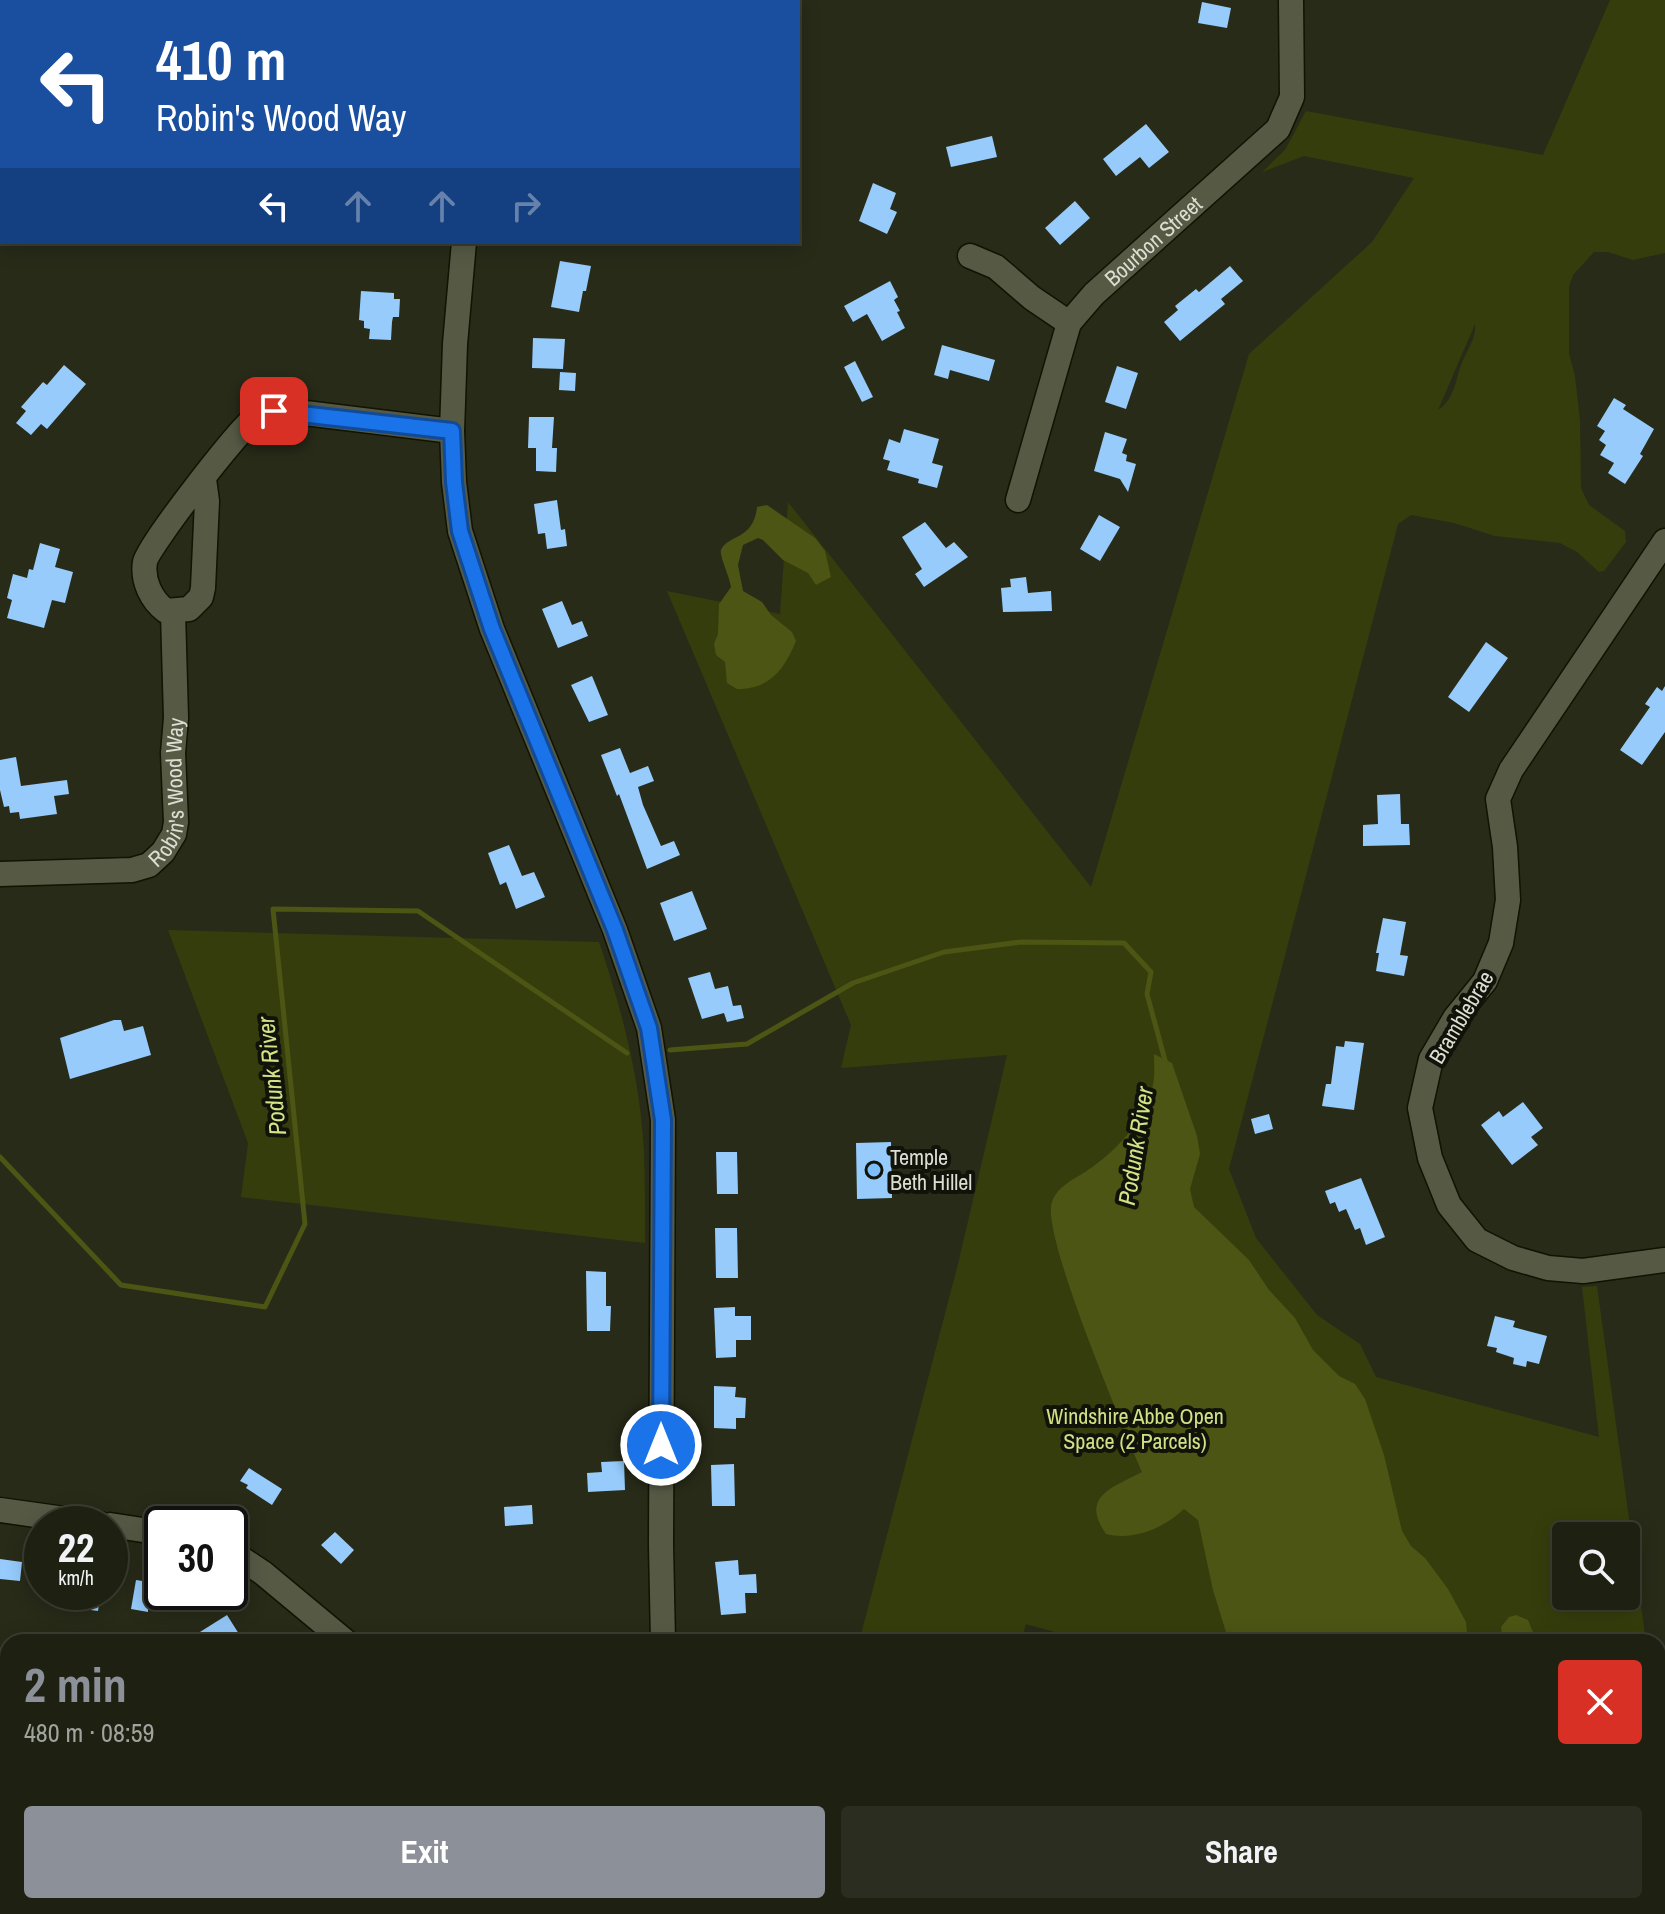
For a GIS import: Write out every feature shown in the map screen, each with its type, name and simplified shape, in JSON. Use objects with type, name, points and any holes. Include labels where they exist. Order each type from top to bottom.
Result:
[{"type":"street","name":"Bourbon Street","points":[[1018,500],[1069,323],[1094,294],[1278,129],[1292,97],[1291,0]]},
{"type":"street","points":[[464,244],[455,344],[452,431],[460,531],[492,629],[615,930],[649,1028],[663,1120],[663,1634]]},
{"type":"street","points":[[970,256],[996,267],[1032,298],[1069,323]]},
{"type":"street","points":[[204,479],[207,501],[201,597],[189,609],[173,612],[161,608],[145,580],[145,563],[150,548],[204,479],[251,421],[267,412],[281,410],[452,431]]},
{"type":"street","name":"Bramblebrae","points":[[1665,541],[1511,770],[1498,799],[1508,900],[1501,943],[1485,981],[1455,1018],[1431,1059],[1420,1108],[1430,1158],[1449,1205],[1477,1240],[1513,1258],[1548,1268],[1583,1271],[1665,1260]]},
{"type":"street","name":"Robin's Wood Way","points":[[0,874],[132,870],[149,865],[171,841],[177,812],[173,753],[176,718],[173,612]]},
{"type":"street","points":[[0,1510],[24,1513]]},
{"type":"street","points":[[248,1563],[336,1634]]},
{"type":"green space","name":"Windshire Abbe Open Space (2 Parcels)","points":[[1610,0],[1665,0],[1665,253],[1633,260],[1608,252],[1594,252],[1573,275],[1569,287],[1569,354],[1580,421],[1581,488],[1589,505],[1625,531],[1626,542],[1604,571],[1599,572],[1577,552],[1560,543],[1495,536],[1454,523],[1411,515],[1398,524],[1229,1169],[1256,1238],[1317,1315],[1360,1344],[1376,1377],[1599,1437],[1582,1287],[1597,1286],[1629,1522],[1552,1522],[1552,1610],[1640,1610],[1640,1598],[1645,1634],[1062,1634],[1026,1624],[1023,1634],[861,1634],[958,1264],[1007,1055],[841,1068],[851,1025],[667,591],[780,614],[788,502],[1091,887],[1249,354],[1372,242],[1414,178],[1304,156],[1262,172],[1285,150],[1306,111],[1543,155]],"holes":[[[1475,324],[1473,338],[1452,394],[1438,410]]]},
{"type":"green space","points":[[168,930],[599,942],[622,1019],[639,1098],[644,1151],[645,1243],[241,1197],[248,1143]]},
{"type":"water","points":[[767,505],[815,538],[825,551],[831,577],[816,585],[808,573],[783,560],[763,540],[758,538],[743,545],[738,565],[743,591],[762,602],[771,615],[792,632],[796,641],[774,676],[758,686],[737,689],[727,683],[725,662],[716,655],[714,644],[718,634],[719,604],[731,587],[721,550],[751,526],[757,507]]},
{"type":"water","points":[[1154,1054],[1172,1063],[1197,1136],[1200,1154],[1190,1189],[1194,1207],[1249,1260],[1269,1290],[1295,1318],[1313,1350],[1339,1376],[1355,1384],[1365,1399],[1384,1455],[1402,1531],[1448,1589],[1466,1622],[1467,1634],[1227,1634],[1213,1590],[1198,1520],[1184,1509],[1148,1531],[1127,1536],[1106,1534],[1096,1510],[1098,1502],[1111,1488],[1142,1472],[1071,1290],[1052,1221],[1052,1202],[1062,1187],[1109,1154],[1128,1134],[1150,1098]]},
{"type":"water","points":[[1516,1615],[1528,1620],[1534,1634],[1502,1634],[1501,1627],[1509,1617]]},
{"type":"building","points":[[1202,2],[1231,8],[1227,28],[1198,23]]},
{"type":"building","points":[[1146,124],[1169,152],[1149,168],[1140,157],[1116,176],[1103,159]]},
{"type":"building","points":[[992,136],[997,157],[951,167],[946,147]]},
{"type":"building","points":[[873,183],[896,193],[890,209],[897,212],[887,234],[859,221]]},
{"type":"building","points":[[1075,201],[1090,218],[1060,245],[1045,228]]},
{"type":"building","points":[[560,261],[591,266],[579,312],[551,307]]},
{"type":"building","points":[[1230,266],[1243,281],[1221,299],[1225,304],[1180,341],[1164,322],[1178,310],[1175,306],[1196,289],[1199,292]]},
{"type":"building","points":[[890,281],[898,297],[894,300],[900,311],[897,312],[905,328],[882,341],[867,314],[853,322],[844,306]]},
{"type":"building","points":[[361,291],[394,293],[394,299],[400,299],[399,317],[393,317],[391,340],[369,339],[370,329],[364,328],[364,321],[359,320]]},
{"type":"building","points":[[533,338],[565,339],[563,369],[532,368]]},
{"type":"building","points":[[942,345],[995,360],[989,381],[950,370],[948,379],[934,375]]},
{"type":"building","points":[[855,361],[873,397],[862,402],[844,367]]},
{"type":"building","points":[[64,365],[86,384],[47,429],[41,424],[31,435],[16,423],[26,411],[21,407],[43,382],[47,385]]},
{"type":"building","points":[[1117,366],[1138,373],[1126,409],[1105,402]]},
{"type":"building","points":[[560,372],[576,373],[575,391],[559,390]]},
{"type":"building","points":[[1614,398],[1626,405],[1623,409],[1654,429],[1640,454],[1643,456],[1625,484],[1608,473],[1614,463],[1600,455],[1606,445],[1599,440],[1605,431],[1597,426]]},
{"type":"building","points":[[529,417],[554,417],[552,448],[557,448],[556,472],[536,471],[536,448],[528,448]]},
{"type":"building","points":[[904,429],[939,439],[932,463],[943,466],[937,488],[887,470],[890,461],[883,459],[889,439],[900,443]]},
{"type":"building","points":[[1105,432],[1127,439],[1122,453],[1127,455],[1126,461],[1136,464],[1128,492],[1120,479],[1094,471]]},
{"type":"building","points":[[557,500],[561,530],[565,529],[567,546],[547,549],[545,533],[538,534],[534,504]]},
{"type":"building","points":[[1099,515],[1120,527],[1100,561],[1080,549]]},
{"type":"building","points":[[925,522],[946,548],[954,542],[968,557],[924,587],[915,574],[922,569],[902,537]]},
{"type":"building","points":[[40,543],[60,549],[55,567],[73,572],[65,603],[52,600],[44,628],[7,618],[12,600],[7,598],[13,574],[27,578],[29,569],[33,570]]},
{"type":"building","points":[[1026,577],[1028,593],[1051,591],[1052,611],[1003,612],[1001,588],[1011,587],[1010,579]]},
{"type":"building","points":[[562,601],[572,625],[582,621],[588,636],[558,648],[542,609]]},
{"type":"building","points":[[1486,642],[1508,658],[1469,712],[1448,697]]},
{"type":"building","points":[[592,676],[608,715],[589,722],[571,685]]},
{"type":"building","points":[[1665,686],[1665,732],[1642,765],[1620,750],[1650,707],[1645,704],[1657,687],[1662,691]]},
{"type":"building","points":[[620,748],[630,773],[648,766],[654,781],[638,787],[643,805],[661,846],[674,841],[680,855],[647,869],[601,755]]},
{"type":"building","points":[[16,757],[21,786],[67,780],[69,794],[54,796],[57,814],[20,819],[19,812],[10,813],[9,806],[4,807],[0,790],[0,760]]},
{"type":"building","points":[[1400,794],[1401,824],[1409,824],[1410,845],[1363,846],[1363,825],[1378,824],[1377,795]]},
{"type":"building","points":[[509,845],[522,876],[534,872],[545,897],[516,909],[506,882],[500,885],[488,853]]},
{"type":"building","points":[[692,891],[707,929],[674,941],[660,903]]},
{"type":"building","points":[[1383,918],[1406,922],[1400,955],[1408,956],[1404,976],[1376,971]]},
{"type":"building","points":[[710,972],[715,989],[728,986],[733,1006],[741,1005],[744,1018],[727,1022],[724,1013],[702,1019],[688,978]]},
{"type":"building","points":[[121,1020],[124,1031],[143,1026],[151,1055],[70,1079],[60,1038]]},
{"type":"building","points":[[1345,1041],[1364,1043],[1354,1110],[1322,1106],[1326,1084],[1331,1084],[1336,1046],[1344,1047]]},
{"type":"building","points":[[1523,1102],[1543,1128],[1531,1137],[1538,1145],[1512,1165],[1481,1125],[1499,1111],[1503,1117]]},
{"type":"building","points":[[1269,1114],[1273,1129],[1255,1134],[1251,1119]]},
{"type":"building","name":"Temple Beth Hillel","points":[[891,1142],[892,1198],[857,1199],[856,1143]]},
{"type":"building","points":[[716,1152],[737,1152],[738,1194],[717,1194]]},
{"type":"building","points":[[1361,1178],[1385,1237],[1366,1245],[1360,1228],[1355,1230],[1346,1209],[1339,1212],[1335,1202],[1330,1204],[1325,1191]]},
{"type":"building","points":[[715,1228],[737,1228],[738,1278],[716,1278]]},
{"type":"building","points":[[586,1271],[606,1272],[606,1306],[611,1306],[610,1331],[587,1331]]},
{"type":"building","points":[[735,1307],[735,1316],[751,1316],[751,1340],[736,1340],[736,1357],[716,1358],[714,1308]]},
{"type":"building","points":[[1495,1316],[1515,1321],[1513,1327],[1547,1336],[1539,1364],[1527,1361],[1526,1367],[1513,1364],[1514,1358],[1487,1346]]},
{"type":"building","points":[[714,1386],[736,1387],[735,1397],[746,1398],[745,1418],[736,1418],[736,1429],[714,1428]]},
{"type":"building","points":[[624,1461],[625,1490],[588,1492],[587,1473],[602,1472],[601,1462]]},
{"type":"building","points":[[734,1464],[735,1506],[712,1506],[711,1465]]},
{"type":"building","points":[[249,1468],[282,1489],[272,1505],[240,1481]]},
{"type":"building","points":[[532,1505],[533,1524],[505,1526],[504,1507]]},
{"type":"building","points":[[335,1532],[354,1550],[341,1564],[321,1545]]},
{"type":"building","points":[[0,1559],[22,1562],[20,1581],[0,1579]]},
{"type":"building","points":[[738,1560],[739,1575],[756,1574],[757,1593],[745,1593],[746,1613],[721,1615],[715,1562]]},
{"type":"building","points":[[136,1580],[144,1581],[144,1610],[148,1612],[131,1609]]},
{"type":"building","points":[[227,1615],[239,1634],[197,1634]]},
{"type":"waterway","name":"Podunk River","points":[[0,1157],[121,1285],[265,1307],[305,1224],[273,909],[418,911],[627,1053]]},
{"type":"waterway","name":"Podunk River","points":[[670,1050],[747,1044],[853,983],[944,952],[1021,942],[1124,943],[1151,972],[1147,994],[1166,1064]]},
{"type":"place","name":"Temple Beth Hillel","points":[[874,1170]]},
{"type":"route","points":[[274,411],[452,431],[460,531],[492,629],[615,930],[649,1028],[663,1120],[661,1445]]}]
